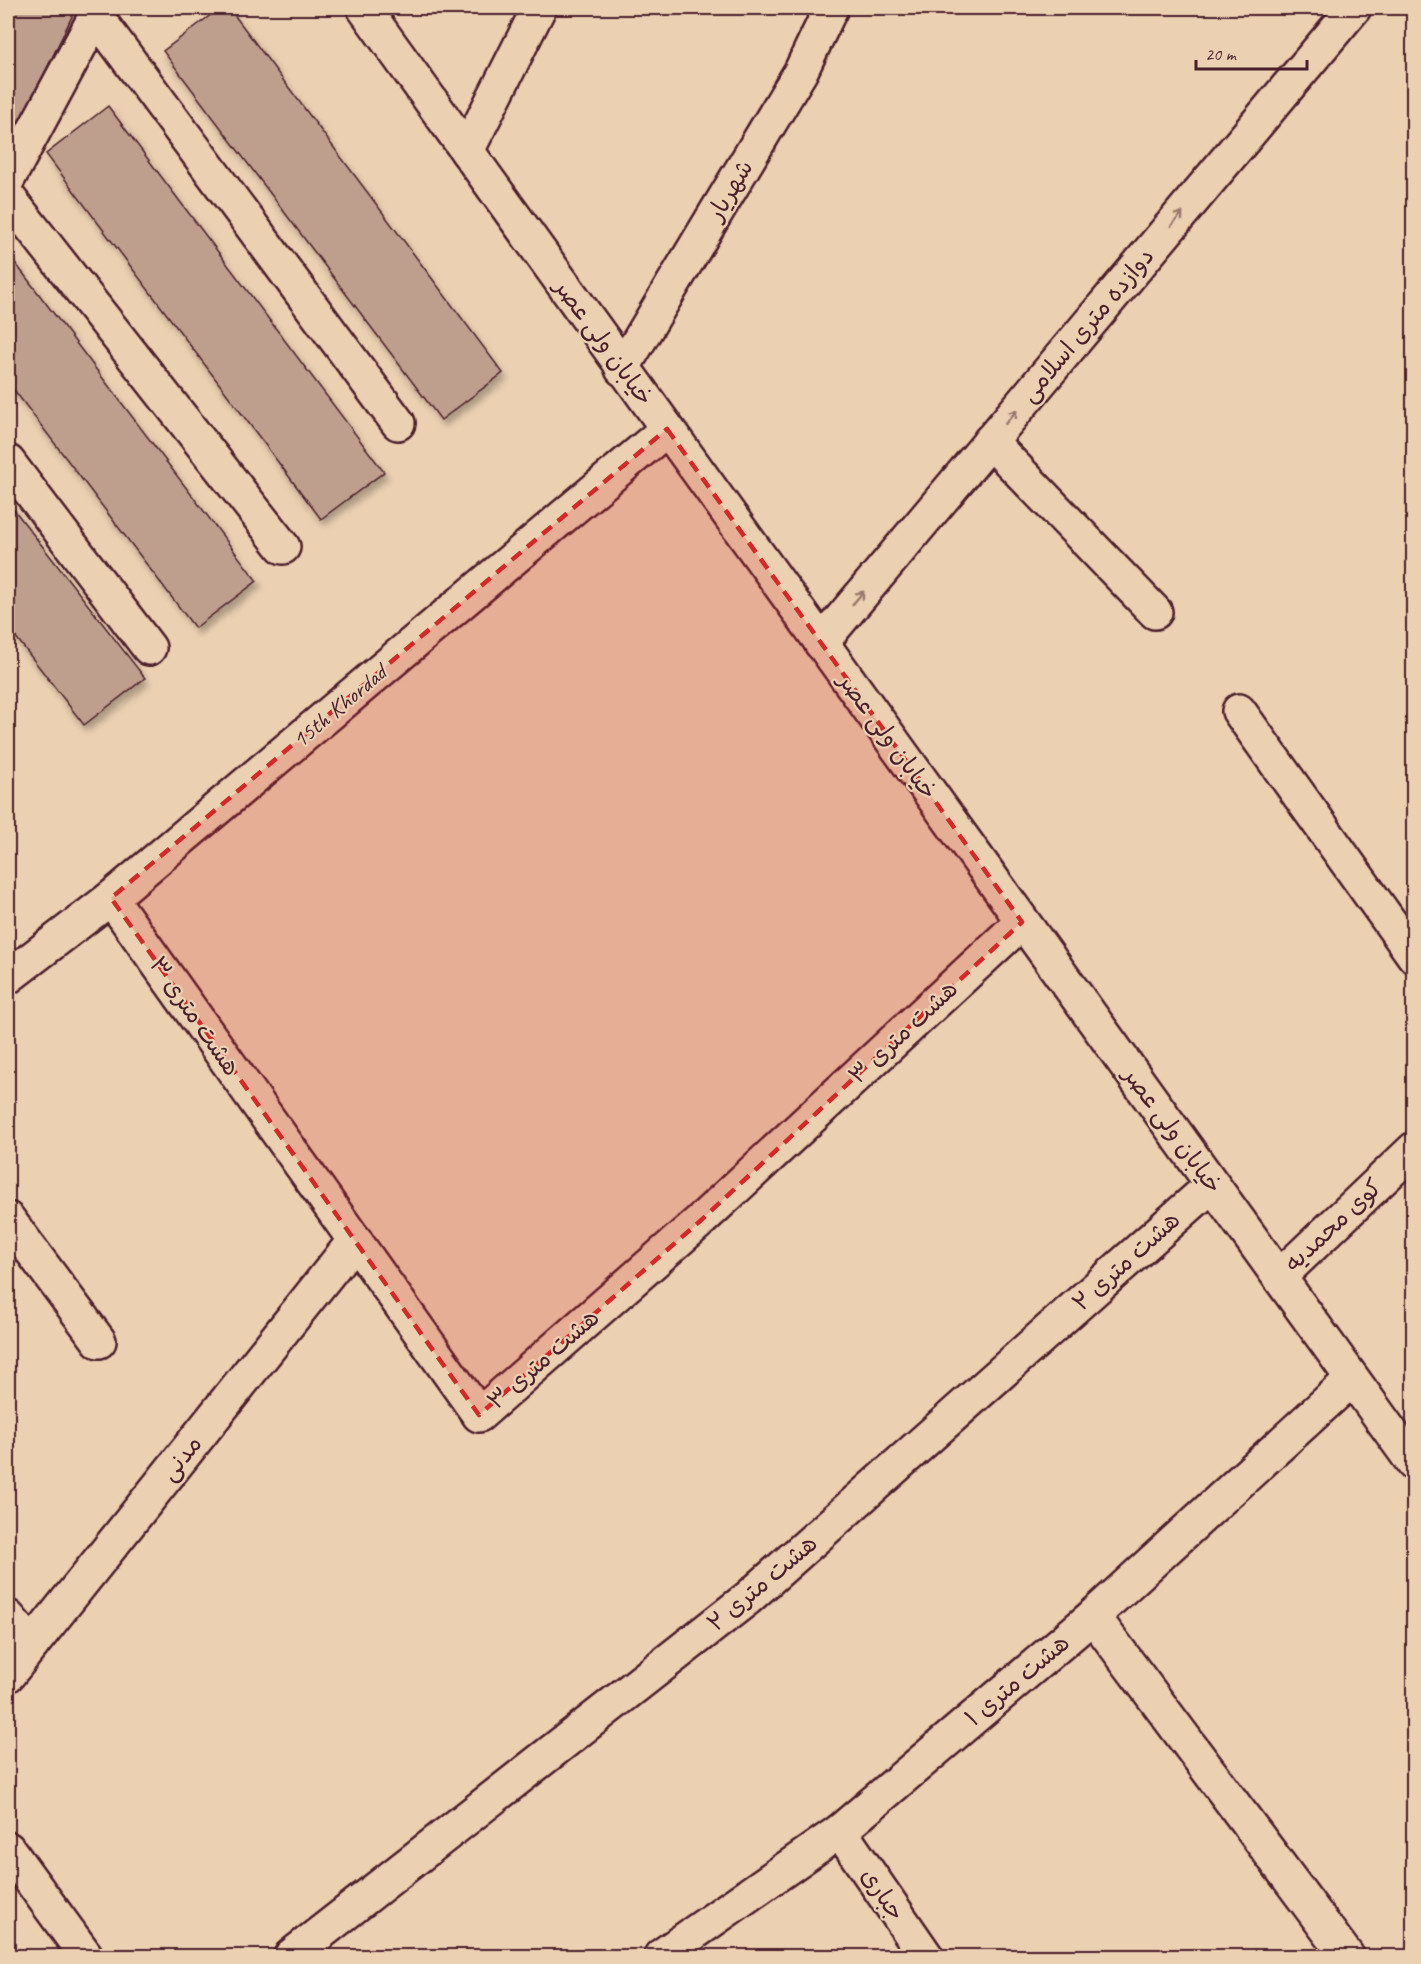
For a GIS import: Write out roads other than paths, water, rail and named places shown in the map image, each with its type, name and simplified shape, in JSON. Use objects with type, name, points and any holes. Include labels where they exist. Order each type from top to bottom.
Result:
[{"type":"street","name":"خیابان ولی عصر","points":[[364,8],[1413,1464]]},
{"type":"street","points":[[466,151],[539,8]]},
{"type":"street","name":"شهریار","points":[[622,369],[801,71],[831,8]]},
{"type":"street","name":"دوازده متری اسلامی","points":[[821,643],[1354,8]]},
{"type":"street","points":[[8,179],[98,12],[398,423]]},
{"type":"street","points":[[8,197],[283,547]]},
{"type":"street","name":"15th Khordad","points":[[8,977],[111,898],[666,429]]},
{"type":"street","points":[[990,441],[1155,612]]},
{"type":"street","points":[[8,462],[149,648]]},
{"type":"street","points":[[1239,711],[1413,956]]},
{"type":"street","name":"هشت متری ۳","points":[[111,898],[479,1415],[699,1222],[1022,922]]},
{"type":"street","name":"کوی محمدیه","points":[[1279,1277],[1408,1168]]},
{"type":"street","name":"هشت متری ۲","points":[[291,1956],[748,1598],[1212,1185]]},
{"type":"street","points":[[8,1220],[99,1341]]},
{"type":"street","name":"مدنی","points":[[8,1675],[355,1240]]},
{"type":"street","name":"هشت متری ۱","points":[[661,1956],[840,1831],[1093,1616],[1352,1379]]},
{"type":"street","points":[[1093,1616],[1347,1956]]},
{"type":"street","points":[[8,1617],[32,1645]]},
{"type":"street","name":"جباری","points":[[840,1831],[926,1956]]},
{"type":"street","points":[[10,1857],[86,1956]]}]
